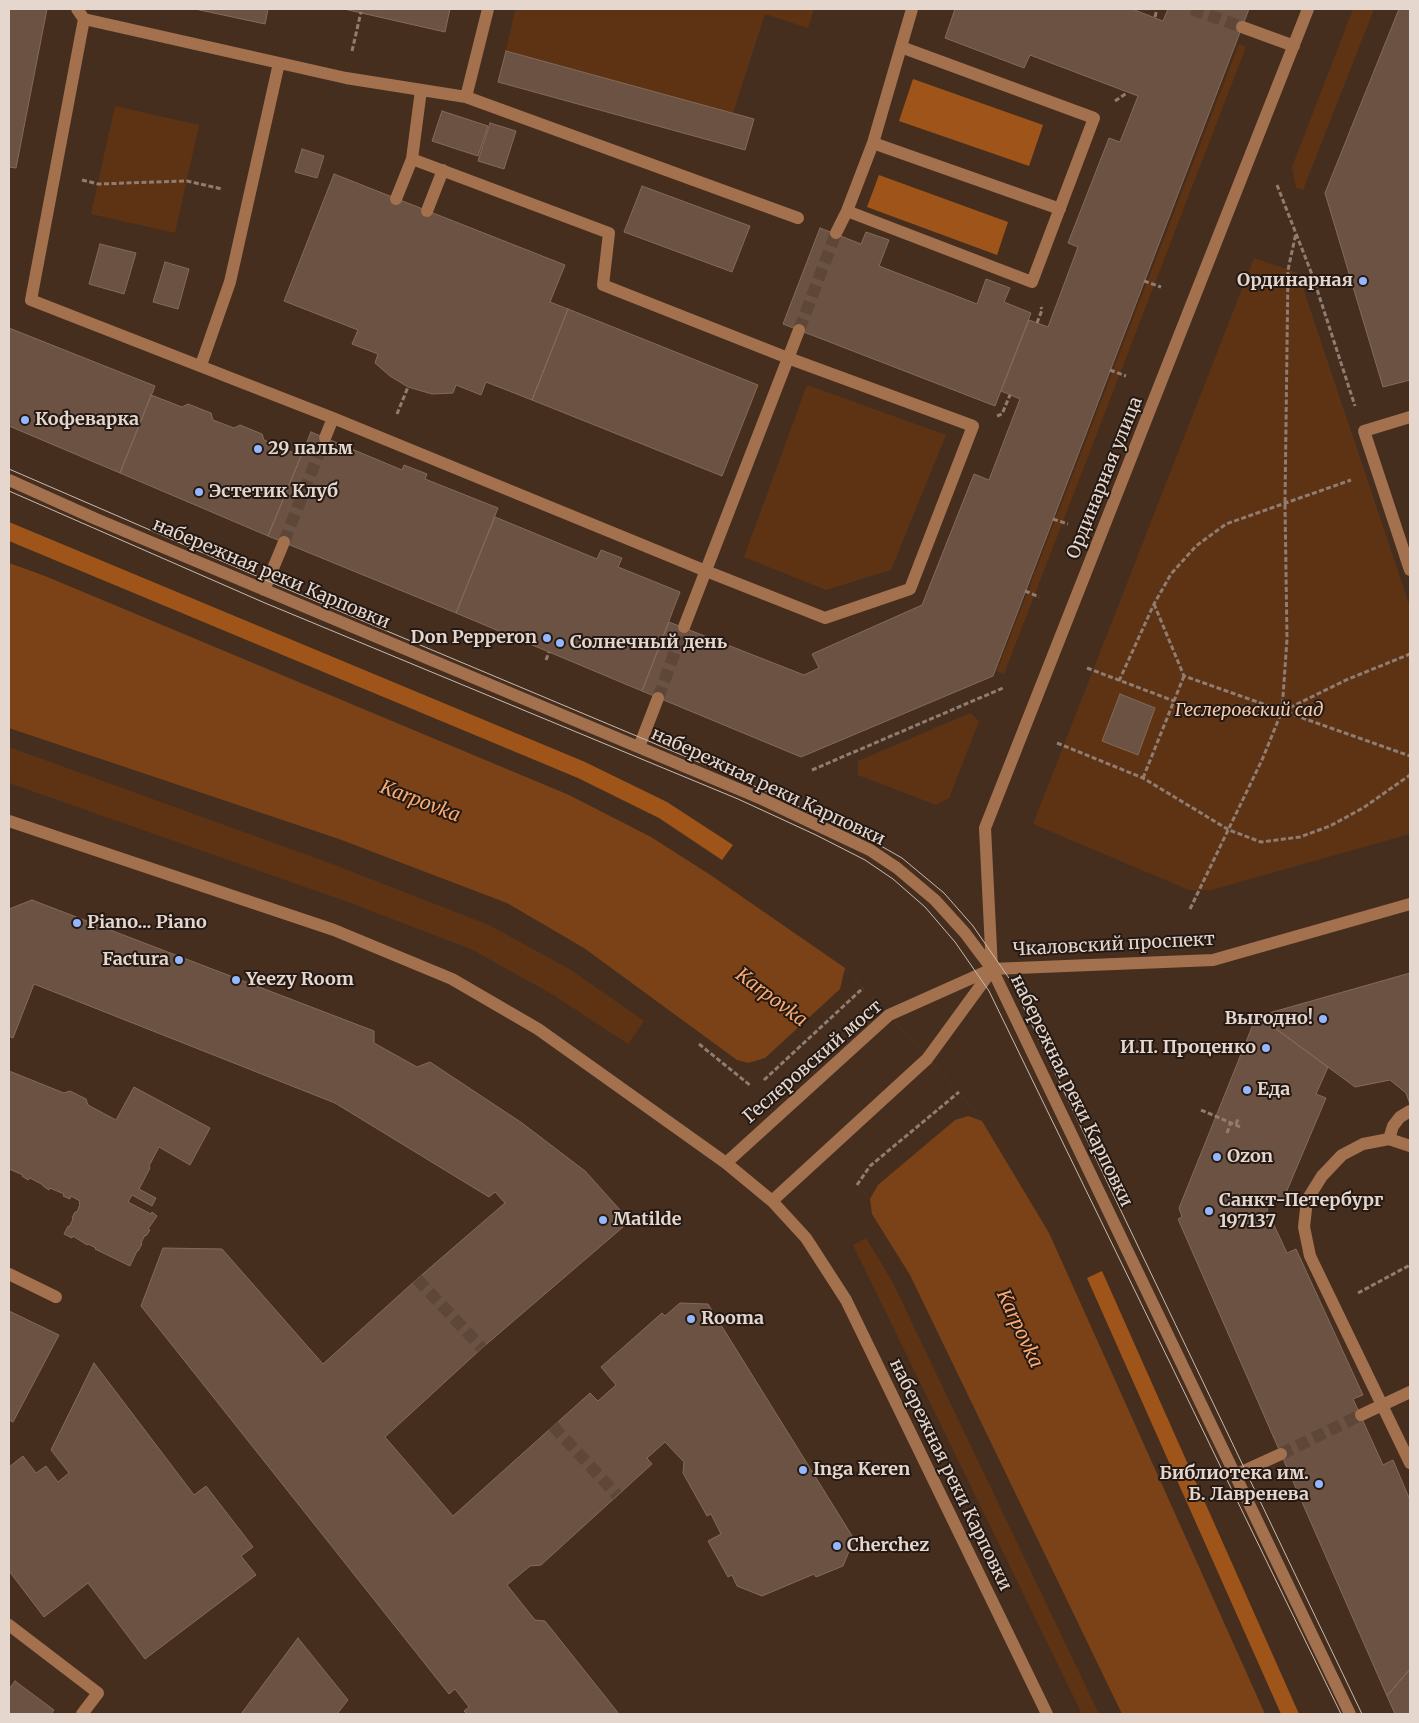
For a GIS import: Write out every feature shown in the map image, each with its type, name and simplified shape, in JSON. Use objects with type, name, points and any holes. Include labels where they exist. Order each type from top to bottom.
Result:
[{"type":"street","points":[[76,9],[84,19],[346,78],[466,98],[798,218]]},
{"type":"street","points":[[466,98],[488,9]]},
{"type":"street","points":[[836,233],[847,211],[873,143],[912,9]]},
{"type":"street","name":"Ординарная улица","points":[[992,969],[985,828],[1308,9]]},
{"type":"street","points":[[84,19],[31,300],[334,418],[825,618],[910,589],[973,426],[788,358],[604,285],[609,233],[412,159]]},
{"type":"street","points":[[1242,27],[1294,46]]},
{"type":"street","points":[[847,211],[1032,282],[1094,118],[901,47]]},
{"type":"street","points":[[201,365],[230,282],[279,63]]},
{"type":"street","points":[[396,199],[412,159],[421,90]]},
{"type":"street","points":[[873,143],[1060,208]]},
{"type":"street","points":[[427,211],[443,170]]},
{"type":"street","points":[[684,627],[799,330]]},
{"type":"street","points":[[1410,417],[1364,431],[1410,570]]},
{"type":"street","points":[[325,438],[334,418]]},
{"type":"street","name":"набережная реки Карповки","points":[[9,480],[264,590],[762,800],[870,850],[897,868],[935,900],[965,933],[992,969],[1350,1714]]},
{"type":"street","points":[[264,590],[284,542]]},
{"type":"street","points":[[638,747],[658,698]]},
{"type":"street","name":"набережная реки Карповки","points":[[10,825],[334,930],[452,979],[538,1029],[726,1163],[772,1201],[806,1238],[846,1300],[1047,1714]]},
{"type":"street","name":"Чкаловский проспект","points":[[992,969],[1213,960],[1410,904]]},
{"type":"street","points":[[772,1201],[927,1059],[992,969]]},
{"type":"street","name":"Геслеровский мост","points":[[726,1163],[889,1015],[992,969]]},
{"type":"street","points":[[1389,1139],[1393,1126],[1400,1117],[1410,1111]]},
{"type":"street","points":[[1410,1146],[1389,1139],[1364,1144],[1342,1154],[1322,1176],[1307,1200],[1304,1227],[1310,1256],[1410,1463]]},
{"type":"street","points":[[9,1274],[56,1297]]},
{"type":"street","points":[[1361,1415],[1410,1392]]},
{"type":"street","points":[[1235,1475],[1281,1454]]},
{"type":"street","points":[[10,1627],[98,1693],[82,1714]]},
{"type":"path","points":[[1155,17],[1157,9]]},
{"type":"path","points":[[346,78],[360,12]]},
{"type":"path","points":[[55,175],[98,184],[187,181],[250,194]]},
{"type":"path","points":[[1277,185],[1313,277],[1364,431]]},
{"type":"path","points":[[1190,909],[1262,760],[1282,711],[1287,639],[1285,503],[1288,270],[1296,234]]},
{"type":"path","points":[[1144,281],[1161,287]]},
{"type":"path","points":[[1110,370],[1126,376]]},
{"type":"path","points":[[1119,680],[1154,604],[1171,574],[1196,546],[1226,524],[1377,471]]},
{"type":"path","points":[[1053,519],[1068,524]]},
{"type":"path","points":[[1026,591],[1039,597]]},
{"type":"path","points":[[1143,778],[1184,676],[1154,604]]},
{"type":"path","points":[[546,660],[549,652]]},
{"type":"path","points":[[1282,711],[1346,680],[1410,654]]},
{"type":"path","points":[[1087,668],[1174,701]]},
{"type":"path","points":[[1184,676],[1410,756]]},
{"type":"path","points":[[812,770],[1004,688]]},
{"type":"path","points":[[1057,743],[1143,778],[1229,830],[1261,842],[1300,837],[1330,826],[1363,808],[1410,775]]},
{"type":"path","points":[[764,1080],[864,988]]},
{"type":"path","points":[[699,1044],[751,1086]]},
{"type":"path","points":[[857,1184],[870,1166],[959,1092]]},
{"type":"path","points":[[1201,1110],[1240,1127]]},
{"type":"path","points":[[1236,1124],[1239,1117]]},
{"type":"path","points":[[1227,1132],[1231,1122]]},
{"type":"path","points":[[1334,1306],[1410,1265]]},
{"type":"green space","points":[[515,9],[814,9],[808,28],[765,14],[733,113],[506,51]]},
{"type":"green space","points":[[1353,9],[1374,9],[1303,190],[1296,188],[1292,167]]},
{"type":"green space","points":[[1239,44],[1246,47],[1004,674],[997,671]]},
{"type":"green space","points":[[115,106],[199,125],[175,233],[91,214]]},
{"type":"green space","name":"Геслеровский сад","points":[[1254,258],[1298,273],[1410,607],[1410,834],[1211,890],[1189,890],[1033,824]]},
{"type":"green space","points":[[807,385],[946,435],[891,570],[826,590],[744,557]]},
{"type":"green space","points":[[970,713],[979,721],[949,798],[936,805],[858,775],[858,761]]},
{"type":"green space","points":[[9,747],[332,864],[489,925],[571,970],[644,1021],[628,1044],[555,996],[473,950],[348,902],[9,783]]},
{"type":"green space","points":[[866,1238],[892,1281],[1099,1714],[1082,1714],[853,1245]]},
{"type":"shaded area","points":[[913,79],[1043,125],[1029,166],[899,121]]},
{"type":"shaded area","points":[[879,175],[1008,222],[997,255],[867,207]]},
{"type":"shaded area","points":[[9,522],[585,762],[667,802],[733,845],[722,860],[659,818],[578,778],[9,541]]},
{"type":"shaded area","points":[[1102,1271],[1299,1714],[1281,1714],[1087,1278]]},
{"type":"water","name":"Karpovka","points":[[9,563],[45,576],[569,795],[651,837],[712,876],[845,968],[959,1092],[982,1121],[1049,1233],[1265,1714],[1122,1714],[910,1275],[872,1214],[870,1199],[749,1063],[737,1060],[584,948],[507,903],[339,839],[9,728]]},
{"type":"pier","points":[[845,968],[959,1092],[982,1121],[968,1116],[955,1120],[878,1185],[870,1199],[748,1063],[765,1058],[840,989]]},
{"type":"building","points":[[9,9],[47,9],[16,168],[9,167]]},
{"type":"building","points":[[195,9],[268,9],[265,24]]},
{"type":"building","points":[[344,9],[450,9],[445,32]]},
{"type":"building","points":[[955,9],[1132,9],[1163,21],[1168,9],[1249,9],[993,676],[801,757],[642,691],[669,622],[804,675],[819,668],[812,654],[922,605],[974,474],[989,480],[1020,399],[1001,391],[1029,320],[1048,327],[1078,247],[1068,243],[1109,138],[1120,142],[1138,96],[1030,55],[1024,68],[945,38]]},
{"type":"building","points":[[1399,9],[1410,9],[1410,380],[1383,387],[1325,193]]},
{"type":"building","points":[[506,51],[754,119],[745,150],[498,82]]},
{"type":"building","points":[[442,111],[488,126],[478,156],[432,141]]},
{"type":"building","points":[[490,123],[516,131],[504,169],[478,161]]},
{"type":"building","points":[[302,149],[324,156],[317,178],[295,172]]},
{"type":"building","points":[[334,174],[565,265],[550,302],[568,309],[532,400],[486,382],[481,395],[456,385],[453,393],[432,394],[408,387],[390,376],[375,363],[378,354],[352,344],[358,330],[284,301]]},
{"type":"building","points":[[642,186],[750,226],[732,272],[624,232]]},
{"type":"building","points":[[820,228],[861,244],[866,232],[889,240],[879,266],[977,304],[986,279],[1010,288],[1004,302],[1031,313],[995,406],[783,324]]},
{"type":"building","points":[[100,244],[136,253],[124,294],[89,284]]},
{"type":"building","points":[[165,262],[189,269],[178,309],[153,302]]},
{"type":"building","points":[[568,309],[758,385],[722,476],[532,400]]},
{"type":"building","points":[[9,328],[155,386],[120,473],[9,426]]},
{"type":"building","points":[[151,395],[182,407],[188,404],[211,413],[213,420],[234,428],[240,425],[262,434],[264,440],[301,456],[268,536],[120,473]]},
{"type":"building","points":[[311,432],[402,470],[404,465],[427,474],[425,479],[498,508],[456,613],[268,536]]},
{"type":"building","points":[[495,517],[597,559],[601,550],[622,558],[618,567],[680,592],[642,691],[456,613]]},
{"type":"building","points":[[1120,694],[1155,708],[1138,755],[1102,741]]},
{"type":"building","points":[[32,900],[374,1031],[374,1043],[417,1067],[430,1062],[522,1123],[585,1171],[630,1221],[482,1348],[385,1437],[453,1516],[590,1393],[598,1401],[616,1385],[601,1367],[662,1313],[665,1316],[680,1303],[708,1304],[854,1539],[843,1566],[816,1577],[814,1574],[762,1596],[737,1586],[732,1575],[728,1577],[708,1541],[721,1534],[711,1514],[707,1516],[683,1473],[684,1462],[665,1442],[647,1458],[652,1464],[541,1565],[530,1566],[507,1585],[535,1620],[545,1621],[619,1714],[467,1714],[464,1711],[469,1707],[455,1689],[449,1694],[141,1306],[163,1248],[222,1249],[323,1364],[505,1203],[495,1192],[489,1197],[335,1103],[34,984],[13,1038],[9,1036],[9,909]]},
{"type":"building","points":[[1410,973],[1410,1104],[1406,1093],[1390,1080],[1355,1087],[1264,1020],[1262,1015]]},
{"type":"building","points":[[1264,1020],[1328,1067],[1316,1094],[1326,1098],[1283,1200],[1273,1196],[1267,1210],[1287,1253],[1296,1249],[1363,1395],[1353,1399],[1383,1465],[1393,1460],[1410,1500],[1410,1669],[1387,1696],[1178,1219],[1182,1217],[1179,1208],[1254,1022]]},
{"type":"building","points":[[9,1071],[64,1093],[70,1091],[86,1099],[88,1105],[116,1120],[134,1087],[210,1128],[190,1165],[159,1147],[139,1189],[156,1198],[152,1206],[132,1195],[128,1202],[157,1216],[148,1229],[150,1230],[145,1235],[130,1266],[73,1236],[72,1238],[64,1234],[75,1212],[77,1212],[80,1201],[71,1196],[70,1199],[63,1196],[64,1194],[50,1188],[49,1190],[30,1178],[28,1180],[23,1175],[9,1169]]},
{"type":"building","points":[[9,1311],[59,1335],[13,1422],[9,1420]]},
{"type":"building","points":[[94,1363],[194,1495],[206,1486],[253,1547],[241,1556],[256,1575],[145,1659],[88,1583],[44,1617],[9,1571],[9,1467],[23,1456],[36,1473],[46,1466],[58,1482],[69,1473],[51,1450]]},
{"type":"building","points":[[298,1638],[348,1700],[337,1714],[241,1714]]},
{"type":"building","points":[[1410,1669],[1410,1714],[1395,1714],[1387,1696]]},
{"type":"building","points":[[15,1681],[54,1710],[51,1714],[9,1714],[9,1689]]},
{"type":"tunnel","points":[[1192,9],[1242,27]]},
{"type":"tunnel","points":[[799,330],[836,233]]},
{"type":"tunnel","points":[[284,542],[325,438]]},
{"type":"tunnel","points":[[658,698],[684,627]]},
{"type":"tunnel","points":[[417,1279],[482,1348]]},
{"type":"tunnel","points":[[1281,1454],[1361,1415]]},
{"type":"tunnel","points":[[553,1426],[617,1495]]},
{"type":"tram line","points":[[9,469],[268,581],[746,782],[874,842],[902,858],[944,893],[973,926],[1011,981],[1362,1714]]},
{"type":"tram line","points":[[9,491],[265,603],[738,799],[865,860],[893,879],[925,907],[955,942],[989,991],[1341,1714]]},
{"type":"place","name":"Ординарная","points":[[1363,281]]},
{"type":"place","name":"Кофеварка","points":[[25,420]]},
{"type":"place","name":"29 пальм","points":[[258,449]]},
{"type":"place","name":"Эстетик Клуб","points":[[199,492]]},
{"type":"place","name":"Don Pepperon","points":[[547,638]]},
{"type":"place","name":"Солнечный день","points":[[560,643]]},
{"type":"place","name":"Piano... Piano","points":[[77,923]]},
{"type":"place","name":"Factura","points":[[179,960]]},
{"type":"place","name":"Yeezy Room","points":[[236,980]]},
{"type":"place","name":"Выгодно!","points":[[1323,1019]]},
{"type":"place","name":"И.П. Проценко","points":[[1266,1048]]},
{"type":"place","name":"Еда","points":[[1247,1090]]},
{"type":"place","name":"Ozon","points":[[1217,1157]]},
{"type":"place","name":"Санкт-Петербург 197137","points":[[1209,1211]]},
{"type":"place","name":"Matilde","points":[[603,1220]]},
{"type":"place","name":"Rooma","points":[[691,1319]]},
{"type":"place","name":"Inga Keren","points":[[803,1470]]},
{"type":"place","name":"Библиотека им. Б. Лавренева","points":[[1319,1484]]},
{"type":"place","name":"Cherchez","points":[[837,1546]]}]
